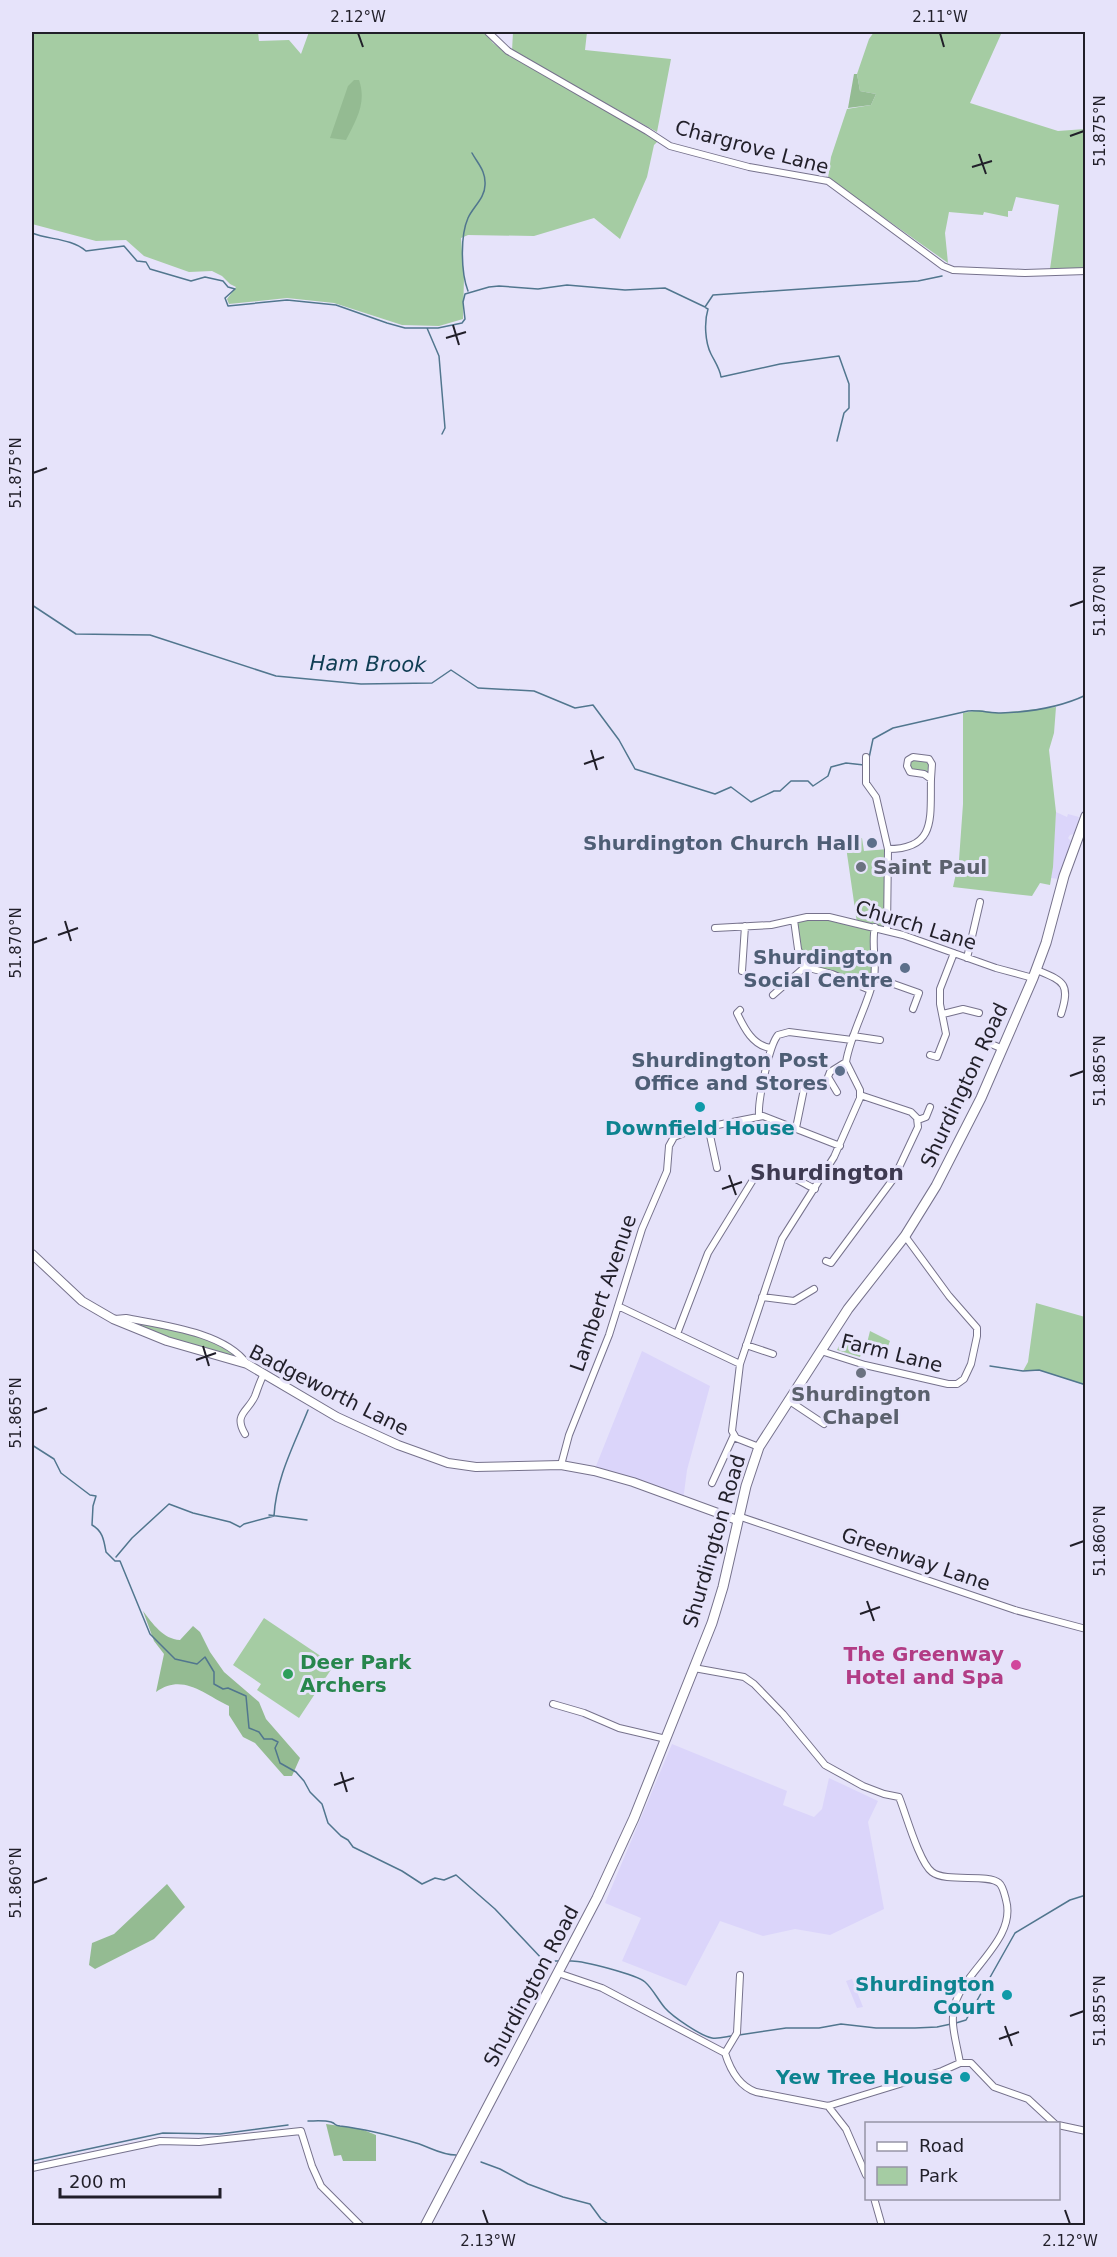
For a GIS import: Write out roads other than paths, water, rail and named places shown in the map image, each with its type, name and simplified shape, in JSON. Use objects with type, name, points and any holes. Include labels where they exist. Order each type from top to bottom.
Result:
[{"type":"main road","name":"Shurdington Road","points":[[425,2226],[597,1898],[629,1828],[694,1668],[723,1587],[738,1518],[759,1447],[849,1309],[905,1236],[936,1186],[1003,1049],[1035,974],[1064,876],[1086,816]]},
{"type":"street","name":"Chargrove Lane","points":[[488,32],[508,51],[670,146],[749,167],[828,181],[943,266],[953,270],[1015,273],[1086,271]]},
{"type":"street","points":[[866,757],[866,783],[876,797],[888,849],[887,930]]},
{"type":"street","points":[[888,849],[909,848],[924,836],[930,819],[932,764],[929,759],[913,757],[908,760],[907,766],[910,772],[924,774],[931,779]]},
{"type":"street","points":[[967,958],[980,902]]},
{"type":"street","name":"Church Lane","points":[[715,928],[771,925],[807,917],[829,917],[875,927],[929,943],[967,958],[1057,979],[1064,985],[1066,997],[1061,1014]]},
{"type":"street","points":[[794,920],[798,949],[805,967]]},
{"type":"street","points":[[742,971],[745,926]]},
{"type":"street","points":[[759,1447],[738,1438],[734,1435],[732,1428],[740,1364],[784,1233],[815,1189],[840,1146],[860,1095],[846,1062],[852,1038],[874,977],[875,927]]},
{"type":"street","points":[[945,1060],[934,1056],[946,1034],[940,1004],[940,989],[954,953]]},
{"type":"street","points":[[805,967],[832,974],[870,990]]},
{"type":"street","points":[[773,995],[805,967]]},
{"type":"street","points":[[874,977],[919,993],[913,1010]]},
{"type":"street","points":[[943,1014],[963,1009],[979,1013]]},
{"type":"street","points":[[736,1012],[749,1035],[767,1048],[771,1048]]},
{"type":"street","points":[[759,1115],[771,1048],[776,1037],[789,1032],[880,1040]]},
{"type":"street","points":[[984,1041],[1003,1049]]},
{"type":"street","points":[[837,1092],[828,1077],[830,1071],[846,1062]]},
{"type":"street","points":[[796,1128],[806,1084]]},
{"type":"street","points":[[831,1263],[894,1178],[918,1127],[918,1120],[911,1112],[860,1095]]},
{"type":"street","points":[[918,1120],[926,1117],[930,1107]]},
{"type":"street","points":[[717,1168],[708,1126],[759,1115],[771,1117],[840,1146]]},
{"type":"street","name":"Lambert Avenue","points":[[561,1465],[569,1435],[599,1362],[642,1228],[667,1171],[669,1146],[678,1135],[708,1126]]},
{"type":"street","points":[[677,1334],[708,1253],[754,1178],[761,1171],[774,1170],[815,1189]]},
{"type":"street","name":"Farm Lane","points":[[821,1351],[865,1365],[948,1384],[957,1384],[964,1379],[972,1356],[977,1328],[905,1236]]},
{"type":"street","name":"Badgeworth Lane","points":[[32,1254],[82,1301],[113,1319],[144,1333],[247,1364],[337,1418],[368,1433],[448,1463],[476,1467],[561,1465],[633,1482],[738,1518]]},
{"type":"street","points":[[762,1297],[794,1301],[814,1289]]},
{"type":"street","points":[[618,1306],[740,1364]]},
{"type":"street","points":[[113,1319],[126,1318],[201,1335],[240,1354],[247,1364]]},
{"type":"street","points":[[746,1345],[773,1354]]},
{"type":"street","points":[[245,1434],[241,1425],[241,1416],[254,1398],[264,1374]]},
{"type":"street","points":[[788,1400],[824,1424]]},
{"type":"street","points":[[712,1483],[734,1435]]},
{"type":"street","name":"Greenway Lane","points":[[738,1518],[1015,1610],[1086,1629]]},
{"type":"street","points":[[694,1668],[744,1677],[754,1684],[789,1721],[825,1765],[863,1786],[899,1797],[917,1846],[928,1868],[934,1874],[982,1879],[997,1882],[1000,1885],[1008,1907],[1006,1925],[987,1957],[958,1994],[954,2006],[954,2030],[960,2062]]},
{"type":"street","points":[[553,1704],[584,1713],[619,1728],[666,1739]]},
{"type":"street","points":[[558,1972],[602,1988],[725,2053],[730,2068],[739,2082],[750,2090],[828,2106],[942,2071],[960,2062],[971,2063],[994,2087],[1028,2099],[1055,2122]]},
{"type":"street","points":[[725,2053],[736,2033],[740,1975]]},
{"type":"street","points":[[828,2106],[846,2129],[865,2171]]},
{"type":"street","points":[[1060,2125],[1086,2131]]},
{"type":"street","points":[[32,2168],[160,2141],[199,2142],[301,2131],[321,2186],[361,2226]]},
{"type":"street","points":[[874,2200],[882,2226]]},
{"type":"waterway","points":[[468,291],[463,265],[465,226],[481,198],[485,185],[483,172],[472,153]]},
{"type":"waterway","points":[[32,233],[67,241],[86,251],[124,246],[137,261],[146,262],[150,269],[191,281],[205,277],[223,281],[228,287],[235,289],[225,298],[228,306],[287,300],[336,305],[405,328],[438,328],[462,323],[465,319],[463,302],[465,294],[499,286],[538,289],[567,285],[625,290],[665,288],[705,307],[713,295],[918,281],[942,276]]},
{"type":"waterway","points":[[706,308],[708,309],[707,344],[721,377],[780,364],[839,356],[849,384],[849,408],[844,413],[837,441]]},
{"type":"waterway","points":[[427,328],[439,356],[445,428],[442,434]]},
{"type":"waterway","name":"Ham Brook","points":[[32,605],[76,634],[150,635],[276,676],[361,684],[432,683],[451,670],[478,688],[534,691],[575,708],[593,705],[619,740],[635,769],[715,794],[731,787],[751,802],[774,791],[780,791],[791,781],[808,781],[813,786],[828,776],[831,767],[846,763],[864,765]]},
{"type":"waterway","name":"Ham Brook","points":[[869,758],[873,739],[893,728],[968,711],[1023,712],[1065,703],[1086,695]]},
{"type":"waterway","points":[[990,1366],[1023,1371],[1039,1370],[1086,1385]]},
{"type":"waterway","points":[[116,1557],[132,1538],[169,1504],[240,1527],[274,1516],[282,1475],[308,1410]]},
{"type":"waterway","points":[[32,1445],[54,1459],[61,1473],[90,1495],[96,1496],[92,1525],[101,1533],[106,1552],[115,1561],[120,1561],[150,1634],[175,1659],[197,1664],[205,1657],[214,1672],[214,1684],[246,1696],[249,1728],[259,1732],[264,1739],[278,1742],[275,1748],[280,1763],[296,1772],[304,1781],[310,1792],[322,1804],[328,1823],[341,1836],[353,1847],[402,1871],[422,1884],[435,1878],[444,1880],[456,1875],[495,1909],[544,1961],[559,1961]]},
{"type":"waterway","points":[[269,1515],[307,1520]]},
{"type":"waterway","points":[[956,2023],[966,2020],[1015,1933],[1070,1900],[1086,1895]]},
{"type":"waterway","points":[[570,1961],[597,1965],[640,1979],[648,1985],[665,2008],[687,2026],[712,2038],[731,2036]]},
{"type":"waterway","points":[[739,2035],[786,2028],[819,2028],[841,2024],[876,2028],[937,2027],[951,2024]]},
{"type":"waterway","points":[[308,2121],[328,2121],[338,2126],[378,2133],[416,2143],[445,2154],[456,2155]]},
{"type":"waterway","points":[[32,2161],[163,2133],[220,2134],[288,2125]]},
{"type":"waterway","points":[[481,2162],[528,2184],[590,2204],[601,2219],[611,2226]]},
{"type":"place","name":"Shurdington Church Hall","points":[[872,843]]},
{"type":"place","name":"Saint Paul","points":[[861,867]]},
{"type":"place","name":"Shurdington Social Centre","points":[[905,968]]},
{"type":"place","name":"Shurdington Post Office and Stores","points":[[840,1071]]},
{"type":"place","name":"Downfield House","points":[[700,1107]]},
{"type":"place","name":"Shurdington Chapel","points":[[861,1373]]},
{"type":"place","name":"The Greenway Hotel and Spa","points":[[1016,1665]]},
{"type":"place","name":"Deer Park Archers","points":[[288,1674]]},
{"type":"place","name":"Shurdington Court","points":[[1007,1995]]},
{"type":"place","name":"Yew Tree House","points":[[965,2077]]},
{"type":"district","name":"Shurdington","points":[[827,1172]]}]
